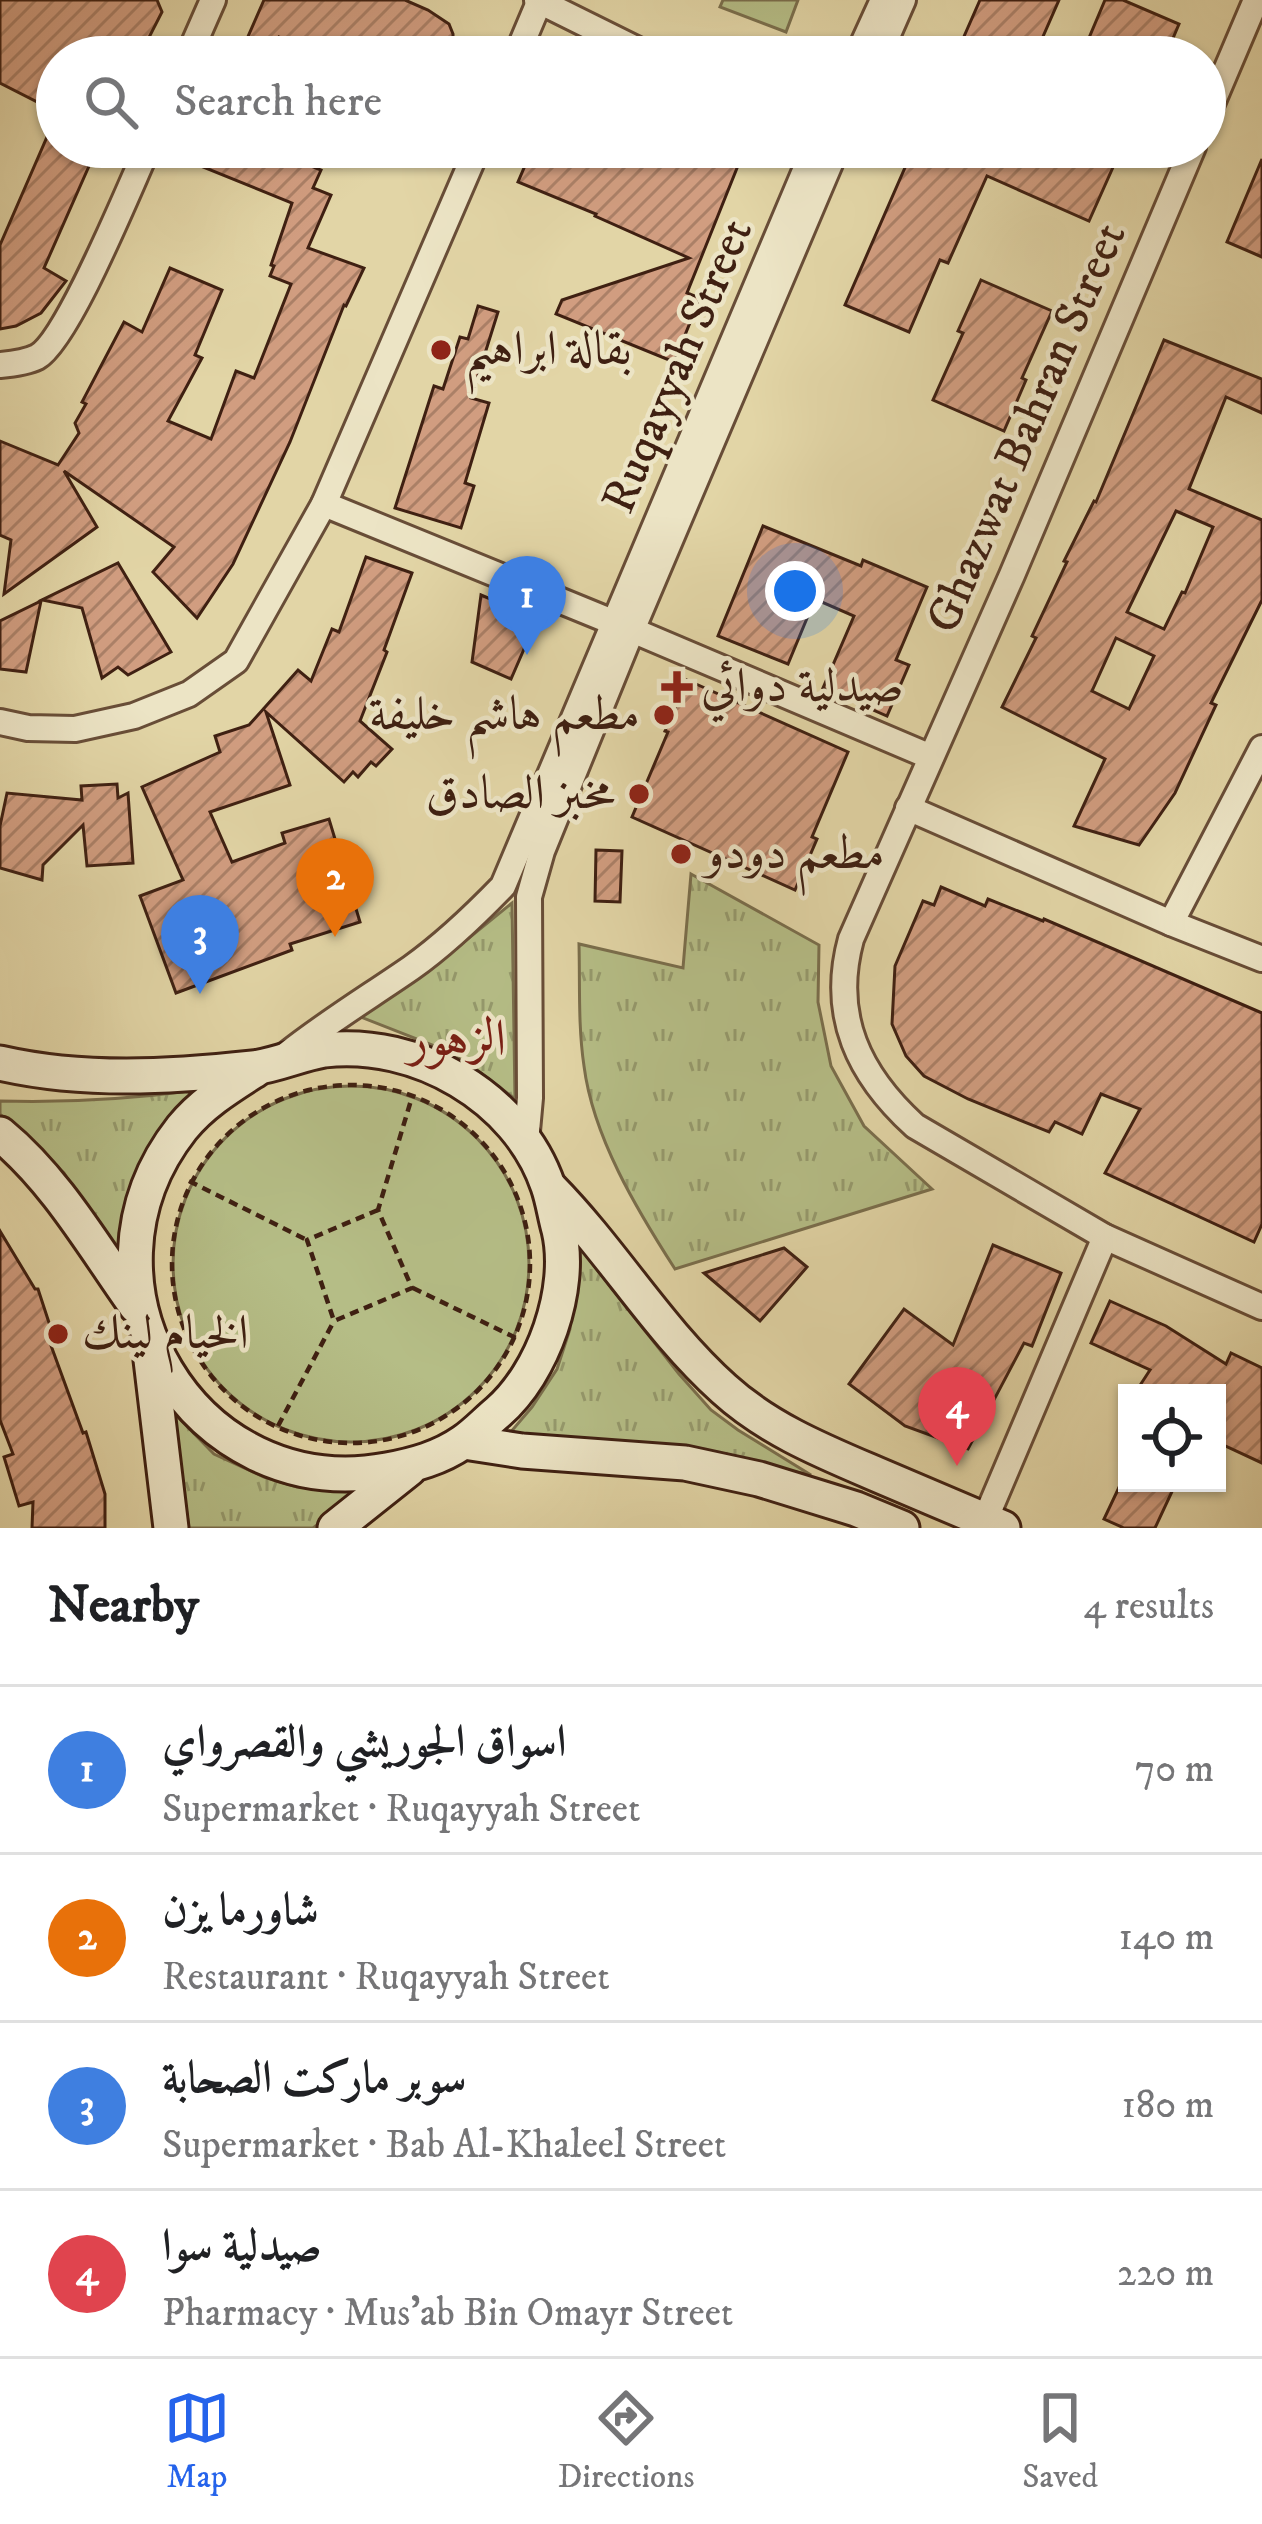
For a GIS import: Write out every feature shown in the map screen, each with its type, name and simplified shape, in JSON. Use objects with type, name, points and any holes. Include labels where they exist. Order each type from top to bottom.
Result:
[{"type":"main road","points":[[0,1063],[76,1075],[149,1076],[270,1064],[326,1050],[372,1050],[417,1060],[459,1079],[496,1107],[526,1142],[548,1186],[561,1240],[560,1296],[529,1343],[511,1401],[464,1442],[414,1465],[335,1528]]},
{"type":"main road","points":[[172,1528],[134,1262],[140,1214],[156,1167],[183,1126],[218,1093],[270,1064]]},
{"type":"main road","points":[[0,1134],[50,1184],[144,1326],[175,1387],[212,1426],[256,1455],[308,1472],[361,1475],[414,1465]]},
{"type":"main road","points":[[548,1186],[592,1231],[686,1353],[728,1393],[773,1426],[818,1449],[994,1524]]},
{"type":"main road","points":[[464,1442],[685,1463],[759,1478],[902,1528]]},
{"type":"street","points":[[197,36],[213,0]]},
{"type":"street","points":[[524,36],[539,0],[610,36]]},
{"type":"street","points":[[867,36],[883,0]]},
{"type":"street","points":[[887,36],[903,0]]},
{"type":"street","points":[[1226,71],[1256,0]]},
{"type":"street","points":[[0,364],[37,357],[54,341],[138,168]]},
{"type":"street","points":[[0,722],[28,728],[75,728],[134,716],[189,694],[236,661],[324,504],[469,168]]},
{"type":"street","name":"Ruqayyah Street","points":[[526,1142],[529,897],[542,851],[623,626],[806,168]]},
{"type":"street","name":"Ruqayyah Street","points":[[270,1064],[431,952],[466,925],[503,886],[828,168]]},
{"type":"street","name":"Ghazwat Bahran Street","points":[[1184,168],[851,939],[844,965],[844,1000],[853,1038],[872,1082],[915,1126],[1105,1237],[1262,1307]]},
{"type":"street","points":[[324,504],[932,757]]},
{"type":"street","points":[[1171,923],[1262,748]]},
{"type":"street","points":[[908,808],[1262,959]]},
{"type":"street","points":[[994,1524],[1105,1237]]},
{"type":"path","points":[[340,1086],[412,1096],[449,1114],[478,1138],[501,1166],[518,1198],[528,1236],[529,1343],[444,1417],[424,1427],[383,1440],[345,1443],[277,1427],[222,1388],[201,1362],[178,1312],[172,1262],[176,1226],[192,1182],[232,1130],[282,1099],[340,1086]]},
{"type":"path","points":[[412,1096],[378,1210],[412,1288],[529,1343]]},
{"type":"path","points":[[156,1167],[308,1240],[334,1321]]},
{"type":"path","points":[[308,1240],[378,1210]]},
{"type":"path","points":[[277,1427],[334,1321],[412,1288]]},
{"type":"green space","points":[[723,0],[798,0],[786,32],[720,7]]},
{"type":"green space","points":[[691,874],[819,945],[818,1002],[831,1066],[864,1126],[932,1189],[675,1269],[632,1198],[589,1093],[582,1051],[579,944],[683,968]]},
{"type":"green space","points":[[512,903],[515,1099],[468,1063],[358,1016]]},
{"type":"green space","points":[[351,1086],[386,1089],[419,1099],[477,1138],[516,1196],[526,1229],[526,1299],[516,1332],[477,1390],[419,1429],[386,1439],[351,1442],[316,1439],[283,1429],[225,1390],[186,1332],[176,1299],[173,1264],[176,1229],[186,1196],[225,1138],[283,1099],[316,1089]]},
{"type":"green space","points":[[197,1090],[137,1183],[126,1214],[120,1264],[64,1173],[0,1114],[0,1101],[99,1100]]},
{"type":"green space","points":[[578,1245],[711,1410],[811,1475],[702,1453],[504,1440],[557,1369],[570,1329]]},
{"type":"green space","points":[[172,1411],[214,1454],[264,1477],[297,1487],[365,1489],[313,1528],[189,1528]]},
{"type":"building","points":[[0,0],[157,0],[162,12],[150,36],[36,36],[36,101],[0,83]]},
{"type":"building","points":[[264,0],[405,0],[449,24],[453,34],[453,36],[248,36]]},
{"type":"building","points":[[980,0],[1059,0],[1043,36],[964,36]]},
{"type":"building","points":[[1105,0],[1123,0],[1179,24],[1174,36],[1090,36]]},
{"type":"building","points":[[1262,159],[1262,257],[1227,242]]},
{"type":"building","points":[[36,162],[36,168],[88,168],[44,268],[66,281],[41,313],[0,329],[0,245]]},
{"type":"building","points":[[205,168],[321,170],[313,188],[331,195],[308,248],[364,268],[233,564],[197,618],[153,572],[174,547],[64,471],[97,527],[4,594],[11,540],[0,535],[0,441],[58,465],[79,433],[75,423],[86,404],[82,402],[124,322],[142,332],[170,268],[222,290],[195,355],[202,358],[168,421],[211,439],[236,371],[254,378],[291,284],[270,276],[292,203]]},
{"type":"building","points":[[524,168],[737,168],[687,293],[700,298],[674,362],[556,314],[562,300],[689,258],[518,182]]},
{"type":"building","points":[[905,168],[1113,168],[1089,221],[987,176],[948,263],[940,260],[909,332],[845,305]]},
{"type":"building","points":[[981,280],[1052,311],[1004,431],[933,400]]},
{"type":"building","points":[[478,306],[498,312],[471,398],[489,403],[465,483],[474,486],[461,528],[395,508],[434,386],[443,389],[460,337],[468,339]]},
{"type":"building","points":[[1164,340],[1262,379],[1262,413],[1226,397],[1189,489],[1262,520],[1262,600],[1211,703],[1216,705],[1175,793],[1139,845],[1074,826],[1105,759],[1002,707],[1036,638],[1032,636],[1064,561],[1096,502]],"holes":[[[1176,511],[1213,527],[1164,629],[1127,612]],[[1116,638],[1154,656],[1129,709],[1092,691]]]},
{"type":"building","points":[[763,526],[927,587],[896,660],[909,665],[887,716],[823,688],[854,616],[815,599],[788,664],[718,636]]},
{"type":"building","points":[[366,557],[412,573],[360,721],[392,749],[376,766],[371,762],[358,777],[353,772],[344,782],[266,712],[290,785],[210,812],[232,862],[285,843],[282,833],[329,819],[360,922],[290,944],[292,950],[176,993],[140,896],[183,880],[142,787],[220,752],[215,736],[249,725],[298,670],[311,681],[332,629],[339,632]]},
{"type":"building","points":[[118,563],[171,652],[128,675],[118,667],[102,678],[82,608],[42,600]]},
{"type":"building","points":[[481,595],[537,619],[511,679],[472,662]]},
{"type":"building","points":[[41,601],[26,672],[0,669],[0,621]]},
{"type":"building","points":[[687,680],[848,752],[795,890],[632,817]]},
{"type":"building","points":[[117,784],[118,798],[128,793],[133,863],[87,866],[83,825],[43,865],[42,880],[0,868],[0,826],[7,793],[82,800],[81,786]]},
{"type":"building","points":[[596,850],[622,851],[620,902],[595,901]]},
{"type":"building","points":[[941,887],[985,906],[988,899],[1044,919],[1262,1013],[1262,1224],[1254,1242],[1105,1173],[1140,1109],[1101,1094],[1082,1134],[1055,1122],[1049,1132],[924,1076],[906,1056],[892,1024],[895,966],[923,901],[934,905]]},
{"type":"building","points":[[0,1231],[38,1289],[54,1338],[49,1340],[105,1494],[105,1528],[32,1528],[33,1502],[19,1506],[4,1457],[13,1454],[0,1420]]},
{"type":"building","points":[[993,1245],[1061,1273],[1032,1346],[1024,1343],[968,1449],[905,1426],[849,1384],[904,1309],[953,1345]]},
{"type":"building","points":[[784,1248],[807,1267],[760,1321],[704,1273]]},
{"type":"building","points":[[1110,1301],[1166,1326],[1226,1364],[1231,1353],[1262,1368],[1262,1463],[1226,1446],[1226,1384],[1141,1384],[1150,1370],[1091,1343]]},
{"type":"building","points":[[1118,1489],[1172,1492],[1155,1528],[1124,1528],[1104,1519]]},
{"type":"place","name":"بقالة ابراهيم","points":[[441,350]]},
{"type":"place","name":"اسواق الجوريشي والقصرواي","points":[[527,655]]},
{"type":"place","name":"صيدلية دوائي","points":[[677,687]]},
{"type":"place","name":"مطعم هاشم خليفة","points":[[664,715]]},
{"type":"place","name":"مخبز الصادق","points":[[639,794]]},
{"type":"place","name":"مطعم دودو","points":[[681,854]]},
{"type":"place","name":"شاورما يزن","points":[[335,937]]},
{"type":"place","name":"سوبر ماركت الصحابة","points":[[200,994]]},
{"type":"place","name":"الخيام لينك","points":[[58,1334]]},
{"type":"place","name":"صيدلية سوا","points":[[957,1466]]},
{"type":"district","name":"الزهور","points":[[457,1040]]}]
